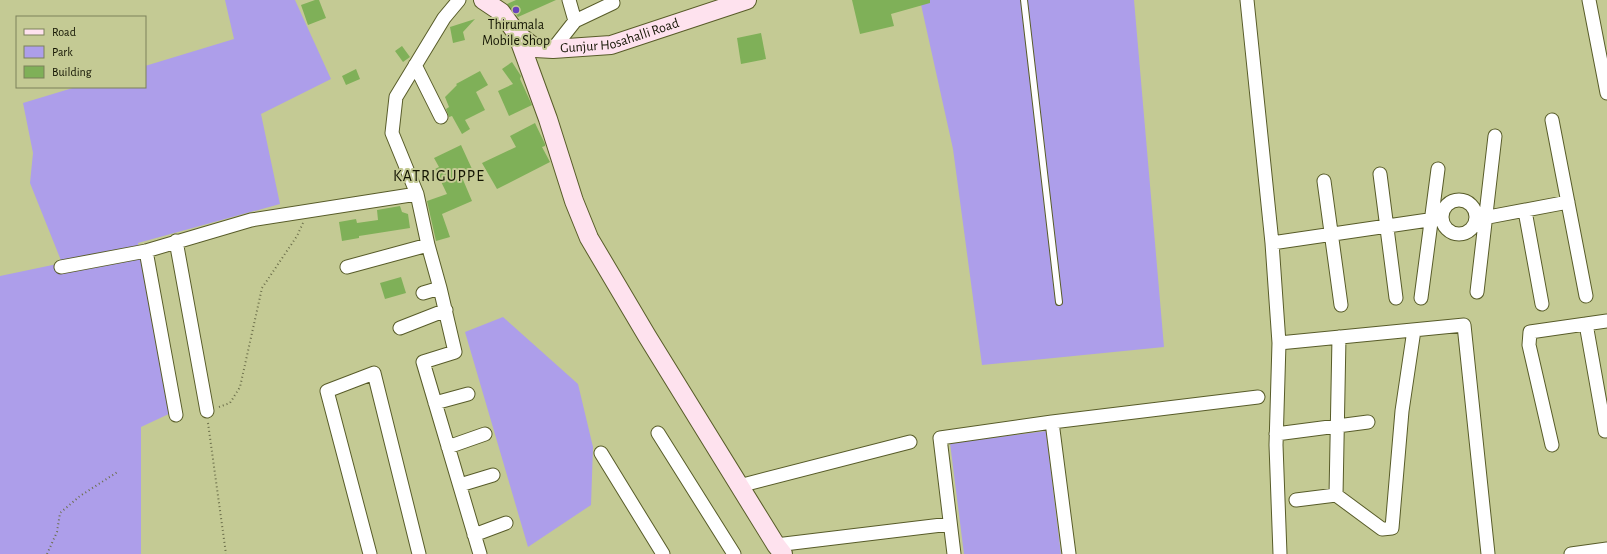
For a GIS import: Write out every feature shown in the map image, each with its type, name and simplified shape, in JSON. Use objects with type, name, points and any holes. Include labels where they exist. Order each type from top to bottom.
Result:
[{"type":"street","points":[[459,0],[444,18],[396,97],[392,133],[417,194],[428,245],[446,310],[455,352],[423,362],[480,554]]},
{"type":"street","name":"Gunjur Hosahalli Road","points":[[483,0],[501,12],[517,34],[535,48],[553,49],[611,45],[747,0]]},
{"type":"street","points":[[569,0],[575,21]]},
{"type":"street","points":[[1247,0],[1272,243],[1279,343],[1276,434],[1280,554]]},
{"type":"street","points":[[1589,0],[1607,93]]},
{"type":"street","points":[[553,49],[575,21],[615,1]]},
{"type":"street","points":[[517,34],[548,119],[574,201],[589,238],[647,336],[780,549],[950,524]]},
{"type":"street","points":[[415,65],[441,117]]},
{"type":"street","points":[[1552,120],[1586,296]]},
{"type":"street","points":[[1477,292],[1481,219],[1495,136]]},
{"type":"street","points":[[1421,298],[1437,219],[1438,169]]},
{"type":"street","points":[[1380,174],[1396,298]]},
{"type":"street","points":[[1324,181],[1341,305]]},
{"type":"street","points":[[61,267],[146,251],[251,220],[417,194]]},
{"type":"street","points":[[1272,243],[1437,219],[1449,204],[1460,200],[1466,202],[1474,209],[1481,219]]},
{"type":"street","points":[[1437,219],[1456,234],[1467,232],[1481,219],[1568,202]]},
{"type":"street","points":[[1525,210],[1542,304]]},
{"type":"street","points":[[176,241],[206,411]]},
{"type":"street","points":[[347,268],[428,245]]},
{"type":"street","points":[[146,251],[176,415]]},
{"type":"street","points":[[423,292],[440,288]]},
{"type":"street","points":[[400,328],[446,310]]},
{"type":"street","points":[[1552,445],[1529,345],[1530,332],[1607,321]]},
{"type":"street","points":[[1586,324],[1605,431]]},
{"type":"street","points":[[1279,343],[1464,325],[1488,554]]},
{"type":"street","points":[[1296,500],[1336,495],[1382,529],[1392,528],[1402,411],[1414,330]]},
{"type":"street","points":[[1336,495],[1339,338]]},
{"type":"street","points":[[370,554],[327,391],[374,373],[419,554]]},
{"type":"street","points":[[435,403],[468,394]]},
{"type":"street","points":[[954,554],[940,438],[1052,422],[1258,397]]},
{"type":"street","points":[[1052,422],[1069,554]]},
{"type":"street","points":[[1276,434],[1368,422]]},
{"type":"street","points":[[658,433],[734,554]]},
{"type":"street","points":[[448,447],[485,434]]},
{"type":"street","points":[[740,486],[910,442]]},
{"type":"street","points":[[601,453],[663,554]]},
{"type":"street","points":[[460,485],[494,475]]},
{"type":"street","points":[[474,535],[506,523]]},
{"type":"street","points":[[1571,554],[1607,549]]},
{"type":"lane","points":[[1024,0],[1059,302]]},
{"type":"path","points":[[226,554],[206,411],[230,403],[240,387],[262,288],[297,236],[309,211]]},
{"type":"path","points":[[47,554],[57,532],[60,513],[80,496],[119,471]]},
{"type":"green space","points":[[225,0],[295,0],[331,79],[261,114],[280,204],[138,243],[173,412],[141,427],[141,554],[0,554],[0,276],[62,263],[30,183],[33,153],[23,103],[73,88],[146,88],[146,66],[234,39]]},
{"type":"green space","points":[[920,0],[1134,0],[1164,347],[982,365],[953,149]]},
{"type":"green space","points":[[503,317],[578,384],[593,447],[591,505],[528,547],[465,332]]},
{"type":"green space","points":[[1046,431],[1061,554],[964,554],[950,443]]},
{"type":"building","points":[[319,0],[326,18],[308,25],[301,5]]},
{"type":"building","points":[[516,0],[556,0],[518,17],[507,4]]},
{"type":"building","points":[[852,0],[930,0],[930,3],[891,14],[894,26],[860,34]]},
{"type":"building","points":[[475,19],[463,32],[465,40],[453,43],[450,27]]},
{"type":"building","points":[[761,33],[766,59],[741,64],[737,38]]},
{"type":"building","points":[[402,46],[410,57],[403,62],[395,51]]},
{"type":"building","points":[[512,62],[521,76],[520,79],[532,105],[509,116],[498,91],[513,84],[502,69]]},
{"type":"building","points":[[356,69],[360,79],[346,85],[342,76]]},
{"type":"building","points":[[480,71],[488,85],[476,92],[485,110],[465,120],[470,129],[462,134],[452,116],[449,117],[446,109],[449,107],[445,97],[457,85],[456,84]]},
{"type":"building","points":[[535,123],[545,144],[545,146],[542,147],[550,162],[497,189],[482,163],[516,147],[510,136]]},
{"type":"building","points":[[461,145],[472,169],[461,175],[472,201],[442,214],[450,237],[436,241],[427,201],[447,194],[435,169],[439,167],[434,158]]},
{"type":"building","points":[[400,206],[402,212],[408,214],[410,228],[359,236],[359,238],[342,241],[339,222],[356,219],[357,223],[378,220],[377,210]]},
{"type":"building","points":[[401,277],[406,293],[385,299],[380,283]]},
{"type":"place","name":"Thirumala Mobile Shop","points":[[516,10]]},
{"type":"district","name":"KATRIGUPPE","points":[[439,176]]}]
